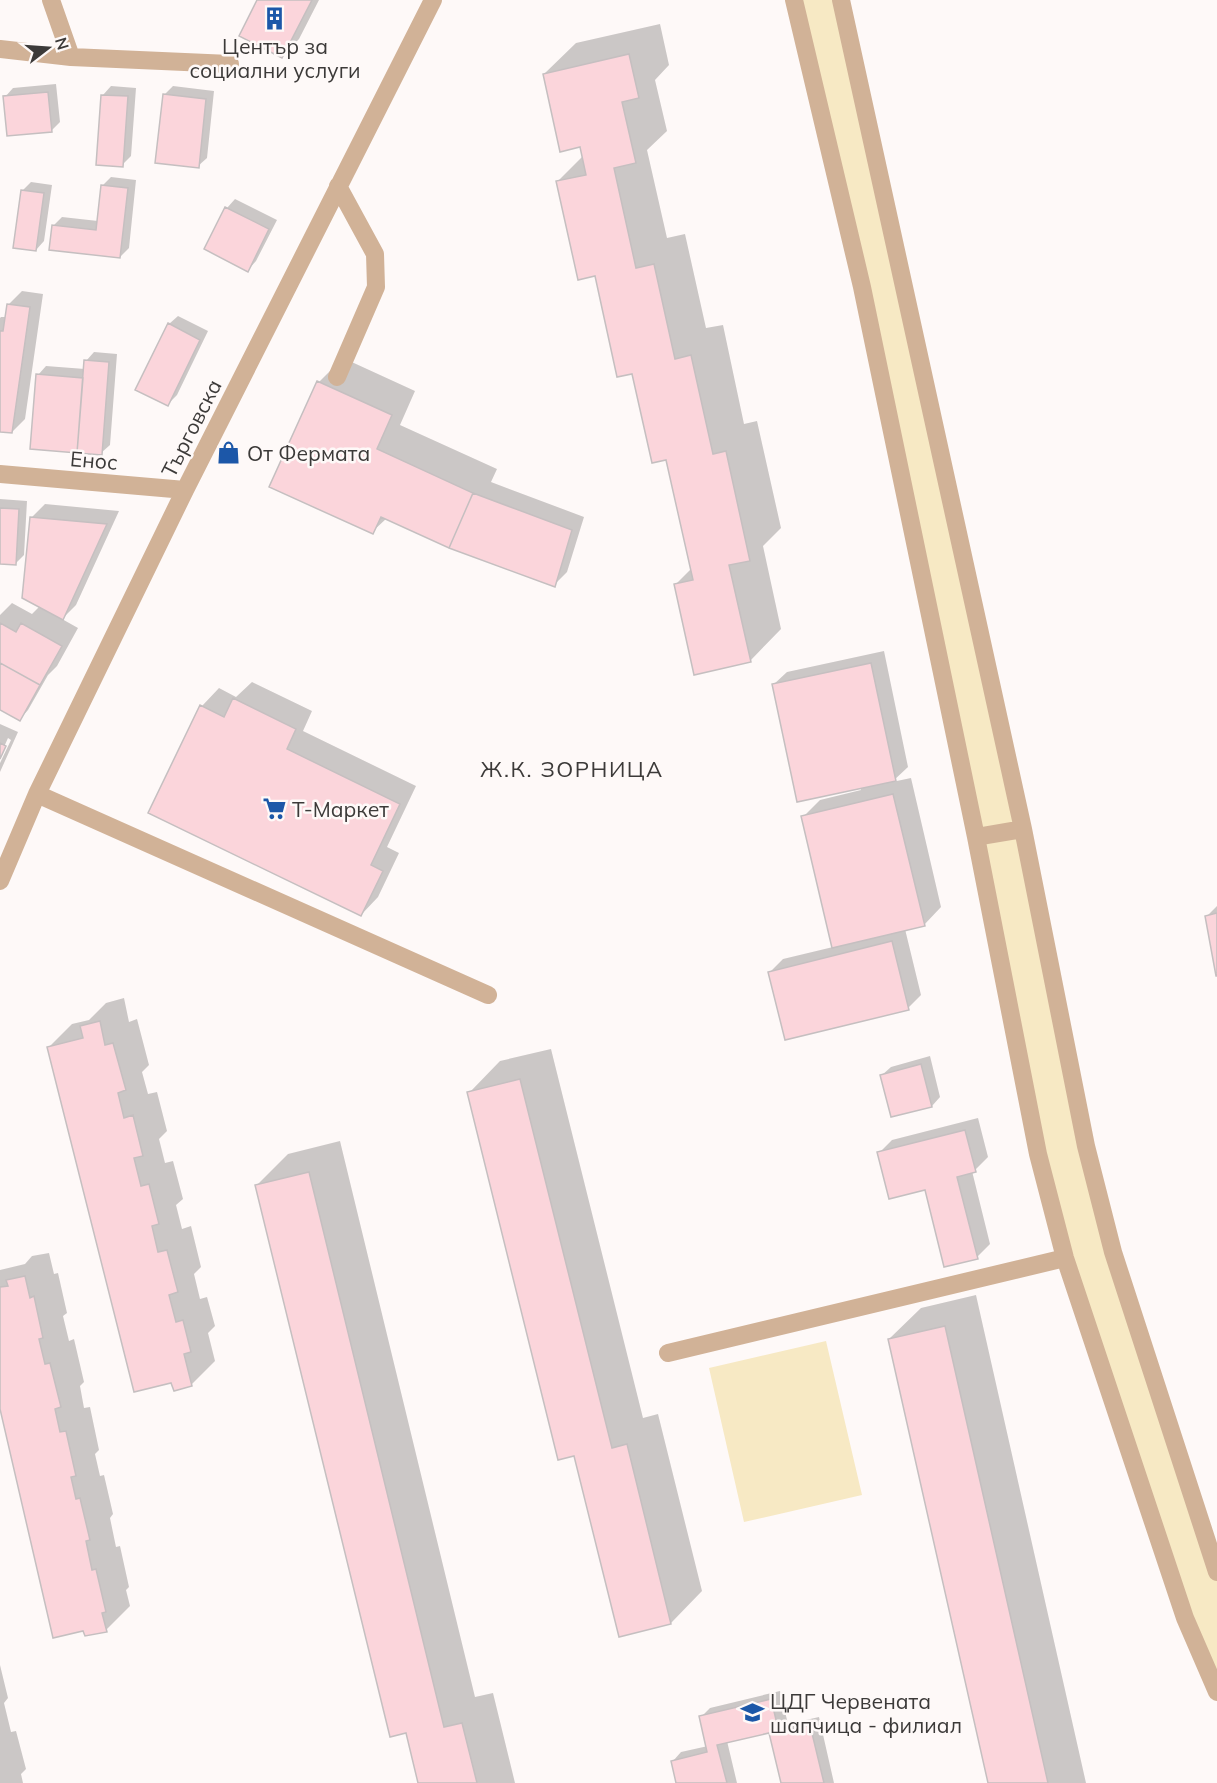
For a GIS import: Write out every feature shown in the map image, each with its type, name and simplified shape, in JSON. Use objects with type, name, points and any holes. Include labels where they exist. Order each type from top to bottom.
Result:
[{"type":"street","points":[[51,0],[71,57]]},
{"type":"street","name":"Търговска","points":[[0,881],[37,794],[185,490],[433,0]]},
{"type":"street","points":[[794,0],[862,287],[976,837],[1038,1154],[1065,1258],[1185,1618],[1217,1692]]},
{"type":"street","points":[[841,0],[1023,829],[1086,1146],[1113,1252],[1217,1572]]},
{"type":"street","points":[[0,49],[71,57],[230,64]]},
{"type":"street","points":[[337,377],[376,287],[375,254],[338,186]]},
{"type":"street","name":"Енос","points":[[0,474],[185,490]]},
{"type":"street","points":[[37,794],[488,995]]},
{"type":"street","points":[[976,837],[1023,829]]},
{"type":"street","points":[[668,1353],[1065,1258]]},
{"type":"shaded area","points":[[794,0],[841,0],[1086,1146],[1217,1572],[1217,1692],[1065,1258]]},
{"type":"shaded area","points":[[826,1341],[862,1495],[744,1522],[709,1368]]},
{"type":"building","name":"Център за социални услуги","points":[[257,0],[312,0],[282,58],[239,36]]},
{"type":"building","points":[[629,54],[639,98],[622,102],[636,163],[614,168],[636,268],[654,264],[675,359],[691,355],[713,454],[726,451],[750,561],[729,565],[751,662],[694,675],[674,584],[693,580],[666,460],[652,463],[632,374],[617,377],[595,276],[578,280],[556,181],[586,175],[580,147],[560,152],[543,74]]},
{"type":"building","points":[[48,92],[52,132],[7,136],[3,96]]},
{"type":"building","points":[[163,94],[206,99],[199,168],[155,163]]},
{"type":"building","points":[[101,95],[128,96],[123,167],[96,165]]},
{"type":"building","points":[[101,185],[128,188],[120,258],[49,250],[52,225],[96,230]]},
{"type":"building","points":[[21,190],[44,193],[36,251],[13,248]]},
{"type":"building","points":[[225,207],[269,229],[248,272],[204,249]]},
{"type":"building","points":[[7,304],[30,307],[12,433],[0,432],[0,331],[3,331]]},
{"type":"building","points":[[168,323],[200,340],[168,406],[135,390]]},
{"type":"building","points":[[84,360],[109,362],[102,455],[77,453]]},
{"type":"building","points":[[36,374],[83,378],[77,453],[30,449]]},
{"type":"building","points":[[317,381],[392,415],[377,449],[473,493],[449,548],[381,517],[373,534],[269,487]]},
{"type":"building","points":[[473,493],[572,530],[555,587],[449,548]]},
{"type":"building","points":[[0,508],[19,509],[16,565],[0,564]]},
{"type":"building","points":[[30,517],[107,524],[63,620],[22,598]]},
{"type":"building","points":[[0,623],[16,632],[21,623],[62,646],[40,685],[0,663]]},
{"type":"building","points":[[0,663],[40,685],[20,721],[0,710]]},
{"type":"building","points":[[871,663],[896,781],[797,802],[772,684]]},
{"type":"building","name":"Т-Маркет","points":[[233,698],[296,729],[287,749],[400,804],[371,865],[383,871],[361,916],[148,813],[200,705],[224,717]]},
{"type":"building","points":[[0,743],[6,746],[0,759]]},
{"type":"building","points":[[893,794],[925,926],[832,948],[801,816]]},
{"type":"building","points":[[1217,913],[1217,976],[1216,976],[1205,916]]},
{"type":"building","points":[[892,941],[909,1010],[785,1040],[768,972]]},
{"type":"building","points":[[100,1021],[105,1045],[113,1043],[126,1090],[118,1093],[124,1118],[133,1115],[143,1156],[134,1158],[141,1186],[149,1184],[159,1224],[152,1226],[158,1252],[167,1250],[178,1292],[169,1295],[176,1322],[183,1320],[191,1352],[184,1354],[192,1386],[174,1391],[171,1383],[134,1392],[47,1047],[83,1038],[80,1026]]},
{"type":"building","points":[[921,1064],[932,1107],[891,1117],[880,1075]]},
{"type":"building","points":[[520,1079],[612,1448],[627,1444],[671,1624],[619,1637],[574,1456],[558,1460],[467,1092]]},
{"type":"building","points":[[965,1130],[976,1172],[957,1177],[978,1259],[944,1267],[925,1190],[889,1199],[877,1152]]},
{"type":"building","points":[[309,1172],[444,1727],[462,1723],[477,1783],[418,1783],[406,1733],[390,1737],[255,1185]]},
{"type":"building","points":[[25,1276],[30,1298],[34,1296],[43,1338],[39,1339],[45,1364],[50,1363],[61,1407],[55,1409],[60,1432],[66,1431],[76,1476],[71,1477],[76,1499],[80,1498],[90,1540],[86,1541],[92,1570],[96,1569],[106,1612],[102,1613],[107,1632],[85,1636],[83,1631],[53,1638],[0,1409],[0,1287],[8,1286],[6,1280]]},
{"type":"building","points":[[945,1326],[1048,1783],[988,1783],[888,1339]]},
{"type":"building","points":[[771,1699],[779,1732],[810,1725],[824,1783],[781,1783],[769,1733],[717,1745],[727,1783],[676,1783],[671,1761],[707,1752],[699,1716]]},
{"type":"place","name":"Център за социални услуги","points":[[275,18]]},
{"type":"place","name":"От Фермата","points":[[229,453]]},
{"type":"place","name":"Т-Маркет","points":[[274,809]]},
{"type":"place","name":"ЦДГ Червената шапчица - филиал","points":[[752,1713]]},
{"type":"district","name":"Ж.К. ЗОРНИЦА","points":[[572,769]]}]
